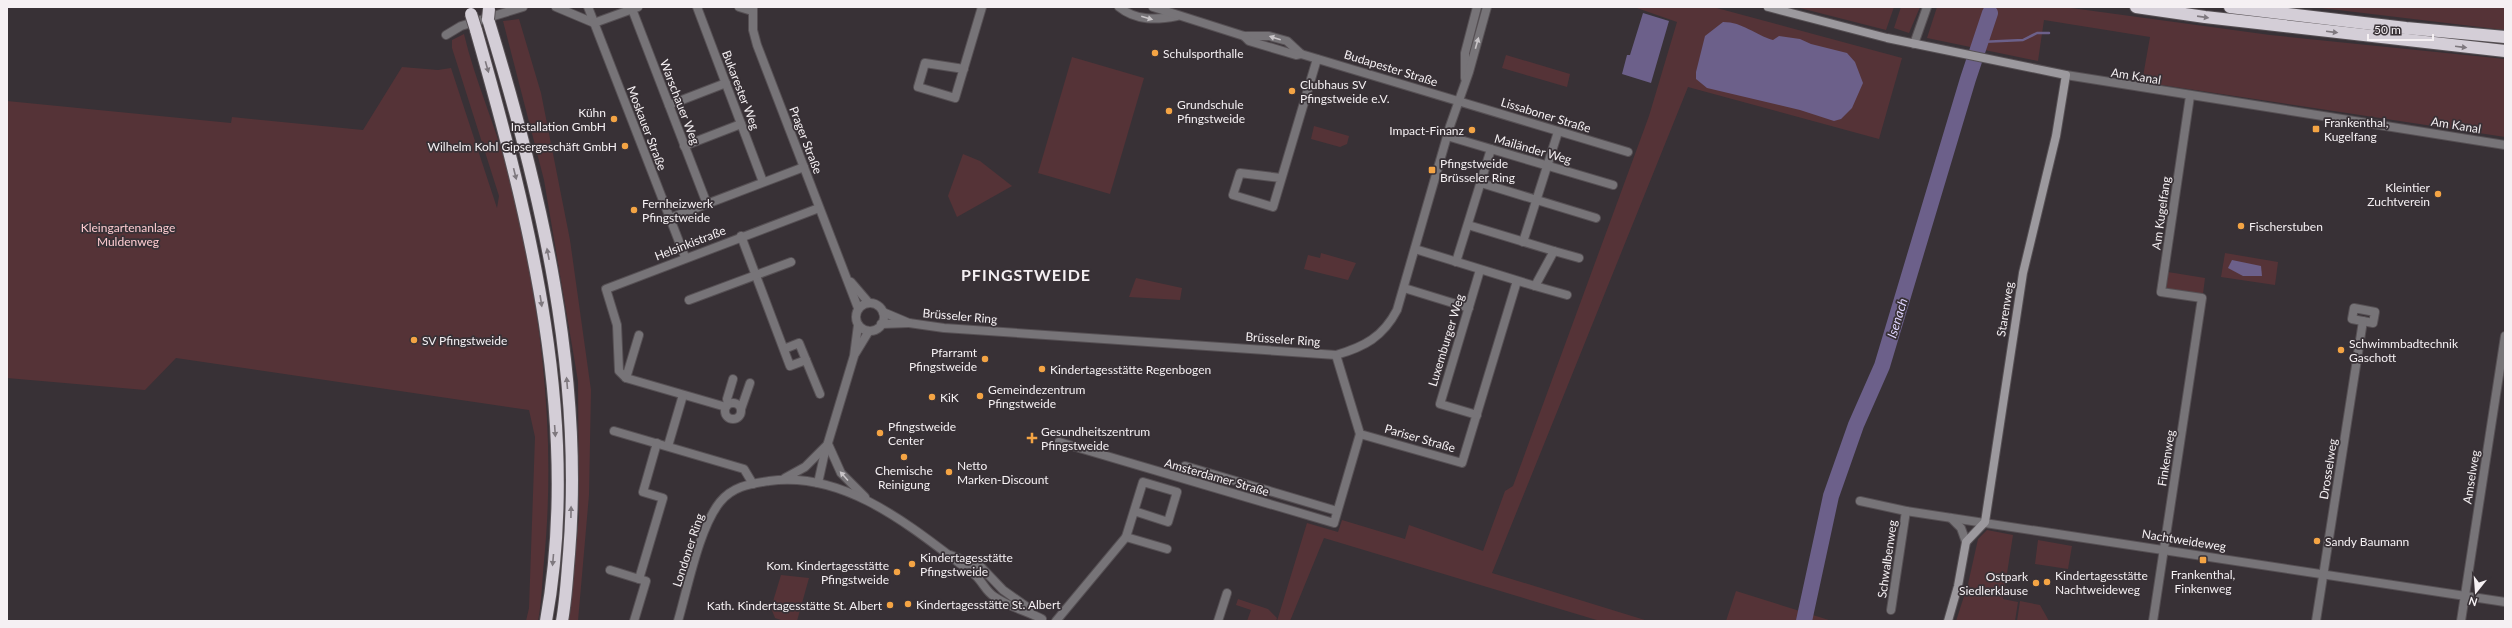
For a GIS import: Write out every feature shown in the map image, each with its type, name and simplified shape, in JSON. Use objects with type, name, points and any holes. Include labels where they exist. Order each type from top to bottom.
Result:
[{"type":"highway","points":[[2136,7],[2205,17],[2505,51]]},
{"type":"highway","points":[[2230,7],[2505,37]]},
{"type":"highway","points":[[470,11],[506,136],[529,234],[542,303],[551,372],[556,449],[556,521],[546,621]]},
{"type":"highway","points":[[487,13],[514,106],[539,208],[557,303],[566,373],[572,443],[571,525],[562,621]]},
{"type":"street","points":[[446,35],[461,26],[523,7]]},
{"type":"street","points":[[556,7],[594,23],[635,8]]},
{"type":"street","name":"Moskauer Straße","points":[[588,7],[685,257]]},
{"type":"street","name":"Bukarester Weg","points":[[697,7],[763,182]]},
{"type":"street","points":[[739,7],[753,9]]},
{"type":"street","points":[[964,69],[925,63],[918,87],[955,98],[964,69],[982,7]]},
{"type":"street","name":"Budapester Straße","points":[[1119,7],[1125,12],[1155,20],[1177,16]]},
{"type":"street","name":"Budapester Straße","points":[[1153,7],[1177,16],[1244,36],[1269,36],[1287,41],[1301,54],[1458,101]]},
{"type":"street","name":"Brüsseler Ring","points":[[1465,79],[1465,53],[1477,7]]},
{"type":"street","name":"Brüsseler Ring","points":[[881,324],[909,323],[944,328],[1336,355],[1366,345],[1382,332],[1397,310],[1447,136],[1465,79],[1469,72],[1487,7]]},
{"type":"street","name":"Am Kanal","points":[[1768,7],[1914,44],[2066,76],[2505,145]]},
{"type":"street","points":[[1914,44],[1927,7]]},
{"type":"street","name":"Warschauer Weg","points":[[635,8],[706,204]]},
{"type":"street","name":"Prager Straße","points":[[753,9],[753,30],[757,45],[858,308],[856,317],[858,325],[854,356],[818,483]]},
{"type":"street","points":[[1281,178],[1240,173],[1233,196],[1272,207],[1281,178],[1317,59]]},
{"type":"street","name":"Starenweg","points":[[1985,522],[2023,273],[2056,136],[2066,76]]},
{"type":"street","points":[[669,105],[726,83]]},
{"type":"street","name":"Am Kugelfang","points":[[2190,96],[2161,292],[2202,298]]},
{"type":"street","name":"Lissaboner Straße","points":[[1458,101],[1628,152]]},
{"type":"street","points":[[684,146],[741,124]]},
{"type":"street","points":[[1523,242],[1558,132]]},
{"type":"street","name":"Mailänder Weg","points":[[1447,136],[1613,185]]},
{"type":"street","points":[[1456,262],[1491,149]]},
{"type":"street","points":[[670,218],[804,167]]},
{"type":"street","points":[[1481,183],[1596,218]]},
{"type":"street","name":"Helsinkistraße","points":[[626,378],[619,371],[617,325],[606,289],[685,257],[819,208]]},
{"type":"street","points":[[1468,225],[1579,258]]},
{"type":"street","points":[[741,236],[790,366],[806,360]]},
{"type":"street","points":[[1415,249],[1480,270],[1567,295]]},
{"type":"street","points":[[1535,286],[1554,251]]},
{"type":"street","points":[[689,300],[791,262]]},
{"type":"street","name":"Luxemburger Weg","points":[[1477,415],[1440,404],[1480,270]]},
{"type":"street","name":"Prager Straße","points":[[848,279],[869,303],[879,306],[883,312]]},
{"type":"street","name":"Pariser Straße","points":[[1360,434],[1462,462],[1517,281]]},
{"type":"street","points":[[1404,288],[1469,308]]},
{"type":"street","name":"Finkenweg","points":[[2153,621],[2202,298]]},
{"type":"street","points":[[858,308],[869,303]]},
{"type":"street","points":[[881,324],[883,312]]},
{"type":"street","name":"Brüsseler Ring","points":[[883,312],[909,323]]},
{"type":"street","name":"Drosselweg","points":[[2316,621],[2363,321]]},
{"type":"street","name":"Prager Straße","points":[[854,356],[869,331],[875,330],[881,324]]},
{"type":"street","points":[[858,325],[869,331]]},
{"type":"street","points":[[639,335],[626,378],[727,406],[735,403],[741,409]]},
{"type":"street","name":"Amselweg","points":[[2461,621],[2505,336]]},
{"type":"street","points":[[784,349],[799,343],[820,394]]},
{"type":"street","points":[[1336,355],[1360,434]]},
{"type":"street","points":[[733,379],[727,399],[727,416],[733,419],[739,417],[750,383]]},
{"type":"street","points":[[668,446],[683,395]]},
{"type":"street","points":[[614,431],[744,469],[753,484]]},
{"type":"street","name":"Amsterdamer Straße","points":[[1059,442],[1334,523],[1360,434]]},
{"type":"street","points":[[639,579],[663,498],[643,492],[657,443]]},
{"type":"street","points":[[828,444],[841,474],[870,502]]},
{"type":"street","name":"Prager Straße","points":[[780,480],[805,467],[828,444]]},
{"type":"street","name":"Amsterdamer Straße","points":[[1185,466],[1337,511]]},
{"type":"street","name":"Londoner Ring","points":[[678,621],[712,514],[726,495],[740,487],[780,480],[818,483],[870,502],[948,555],[979,579],[993,596],[1043,620]]},
{"type":"street","points":[[1056,621],[1126,537],[1134,511],[1143,482],[1176,492],[1168,522],[1134,511]]},
{"type":"street","name":"Nachtweideweg","points":[[1860,501],[1906,510],[2505,602]]},
{"type":"street","name":"Schwalbenweg","points":[[1892,610],[1906,510]]},
{"type":"street","points":[[1948,621],[1958,586],[1966,542],[1961,528],[1951,517]]},
{"type":"street","points":[[1966,542],[1985,522]]},
{"type":"street","points":[[1126,537],[1167,549]]},
{"type":"street","name":"Londoner Ring","points":[[948,555],[981,566],[1003,590],[1043,620]]},
{"type":"street","points":[[610,570],[646,581],[634,621]]},
{"type":"street","points":[[1218,621],[1226,593]]},
{"type":"green space","points":[[1634,7],[1713,7],[1902,58],[1879,139],[1688,87],[1492,573],[1648,621],[1600,621],[1324,538],[1290,621],[1277,621],[1307,523],[1338,532],[1342,520],[1405,539],[1409,525],[1483,551],[1505,491],[1513,486],[1649,116],[1677,22]]},
{"type":"green space","points":[[1796,7],[1894,7],[1886,30]]},
{"type":"green space","points":[[1901,7],[1920,7],[1909,33],[1894,28]]},
{"type":"green space","points":[[1937,7],[2064,7],[2270,35],[2505,59],[2505,137],[2142,82],[2150,37],[2044,20],[2038,61],[1927,38]]},
{"type":"green space","points":[[2313,7],[2505,7],[2505,30]]},
{"type":"green space","points":[[519,19],[541,93],[570,240],[591,390],[589,495],[578,621],[568,621],[579,517],[578,381],[544,180],[503,21]]},
{"type":"green space","name":"Kleingartenanlage Muldenweg","points":[[464,34],[507,169],[519,217],[537,315],[547,413],[548,462],[547,512],[538,621],[526,621],[529,608],[535,437],[529,410],[176,358],[145,390],[7,378],[7,101],[231,123],[232,117],[363,130],[402,67],[438,70],[451,68],[497,208],[499,196],[452,48],[452,40]]},
{"type":"green space","points":[[1506,55],[1570,74],[1567,87],[1502,68]]},
{"type":"green space","points":[[1072,57],[1144,78],[1110,194],[1038,173]]},
{"type":"green space","points":[[1314,126],[1349,136],[1347,144],[1340,147],[1311,139]]},
{"type":"green space","points":[[963,154],[980,161],[1012,186],[957,217],[948,196]]},
{"type":"green space","points":[[1321,253],[1356,263],[1348,280],[1304,269],[1308,255],[1320,258]]},
{"type":"green space","points":[[2225,253],[2278,262],[2275,285],[2221,277]]},
{"type":"green space","points":[[2168,272],[2205,278],[2203,294],[2166,289]]},
{"type":"green space","points":[[1136,278],[1182,288],[1180,300],[1129,297]]},
{"type":"green space","points":[[1987,530],[2013,535],[2003,599],[2018,602],[2015,621],[1956,621],[1968,584],[1978,539]]},
{"type":"green space","points":[[2038,540],[2072,546],[2068,569],[2035,564]]},
{"type":"green space","points":[[781,575],[809,578],[797,621],[784,621],[775,618],[771,608]]},
{"type":"green space","points":[[1736,591],[1832,621],[1726,621]]},
{"type":"green space","points":[[1238,599],[1268,609],[1277,618],[1276,621],[1247,621],[1251,610],[1236,605]]},
{"type":"green space","points":[[2020,601],[2040,605],[2049,621],[2017,621]]},
{"type":"shaded area","points":[[1643,13],[1669,21],[1651,83],[1622,74],[1627,55],[1630,55]]},
{"type":"shaded area","points":[[1723,22],[1743,26],[1773,40],[1779,36],[1800,39],[1811,44],[1847,53],[1855,62],[1863,83],[1852,108],[1841,119],[1834,121],[1800,110],[1707,88],[1696,79],[1696,72],[1705,36]]},
{"type":"shaded area","points":[[2232,260],[2261,266],[2262,276],[2243,276],[2228,268]]},
{"type":"waterway","name":"Isenach","points":[[1804,621],[1831,496],[1856,425],[1882,366],[1968,79],[1990,13]]},
{"type":"waterway","points":[[1980,42],[2023,40],[2037,33],[2049,33]]},
{"type":"place","name":"Schulsporthalle","points":[[1155,53]]},
{"type":"place","name":"Clubhaus SV Pfingstweide e.V.","points":[[1292,91]]},
{"type":"place","name":"Grundschule Pfingstweide","points":[[1169,111]]},
{"type":"place","name":"Kühn Installation GmbH","points":[[614,119]]},
{"type":"place","name":"Frankenthal, Kugelfang","points":[[2316,129]]},
{"type":"place","name":"Impact-Finanz","points":[[1472,130]]},
{"type":"place","name":"Wilhelm Kohl Gipsergeschäft GmbH","points":[[625,146]]},
{"type":"place","name":"Pfingstweide Brüsseler Ring","points":[[1432,170]]},
{"type":"place","name":"Kleintier Zuchtverein","points":[[2438,194]]},
{"type":"place","name":"Fernheizwerk Pfingstweide","points":[[634,210]]},
{"type":"place","name":"Fischerstuben","points":[[2241,226]]},
{"type":"place","name":"SV Pfingstweide","points":[[414,340]]},
{"type":"place","name":"Schwimmbadtechnik Gaschott","points":[[2341,350]]},
{"type":"place","name":"Pfarramt Pfingstweide","points":[[985,359]]},
{"type":"place","name":"Kindertagesstätte Regenbogen","points":[[1042,369]]},
{"type":"place","name":"Gemeindezentrum Pfingstweide","points":[[980,396]]},
{"type":"place","name":"KiK","points":[[932,397]]},
{"type":"place","name":"Pfingstweide Center","points":[[880,433]]},
{"type":"place","name":"Gesundheitszentrum Pfingstweide","points":[[1032,438]]},
{"type":"place","name":"Chemische Reinigung","points":[[904,457]]},
{"type":"place","name":"Netto Marken-Discount","points":[[949,472]]},
{"type":"place","name":"Sandy Baumann","points":[[2317,541]]},
{"type":"place","name":"Frankenthal, Finkenweg","points":[[2203,560]]},
{"type":"place","name":"Kindertagesstätte Pfingstweide","points":[[912,564]]},
{"type":"place","name":"Kom. Kindertagesstätte Pfingstweide","points":[[897,572]]},
{"type":"place","name":"Kindertagesstätte Nachtweideweg","points":[[2047,582]]},
{"type":"place","name":"Ostpark Siedlerklause","points":[[2036,583]]},
{"type":"place","name":"Kindertagesstätte St. Albert","points":[[908,604]]},
{"type":"place","name":"Kath. Kindertagesstätte St. Albert","points":[[890,605]]},
{"type":"district","name":"PFINGSTWEIDE","points":[[1026,274]]}]
